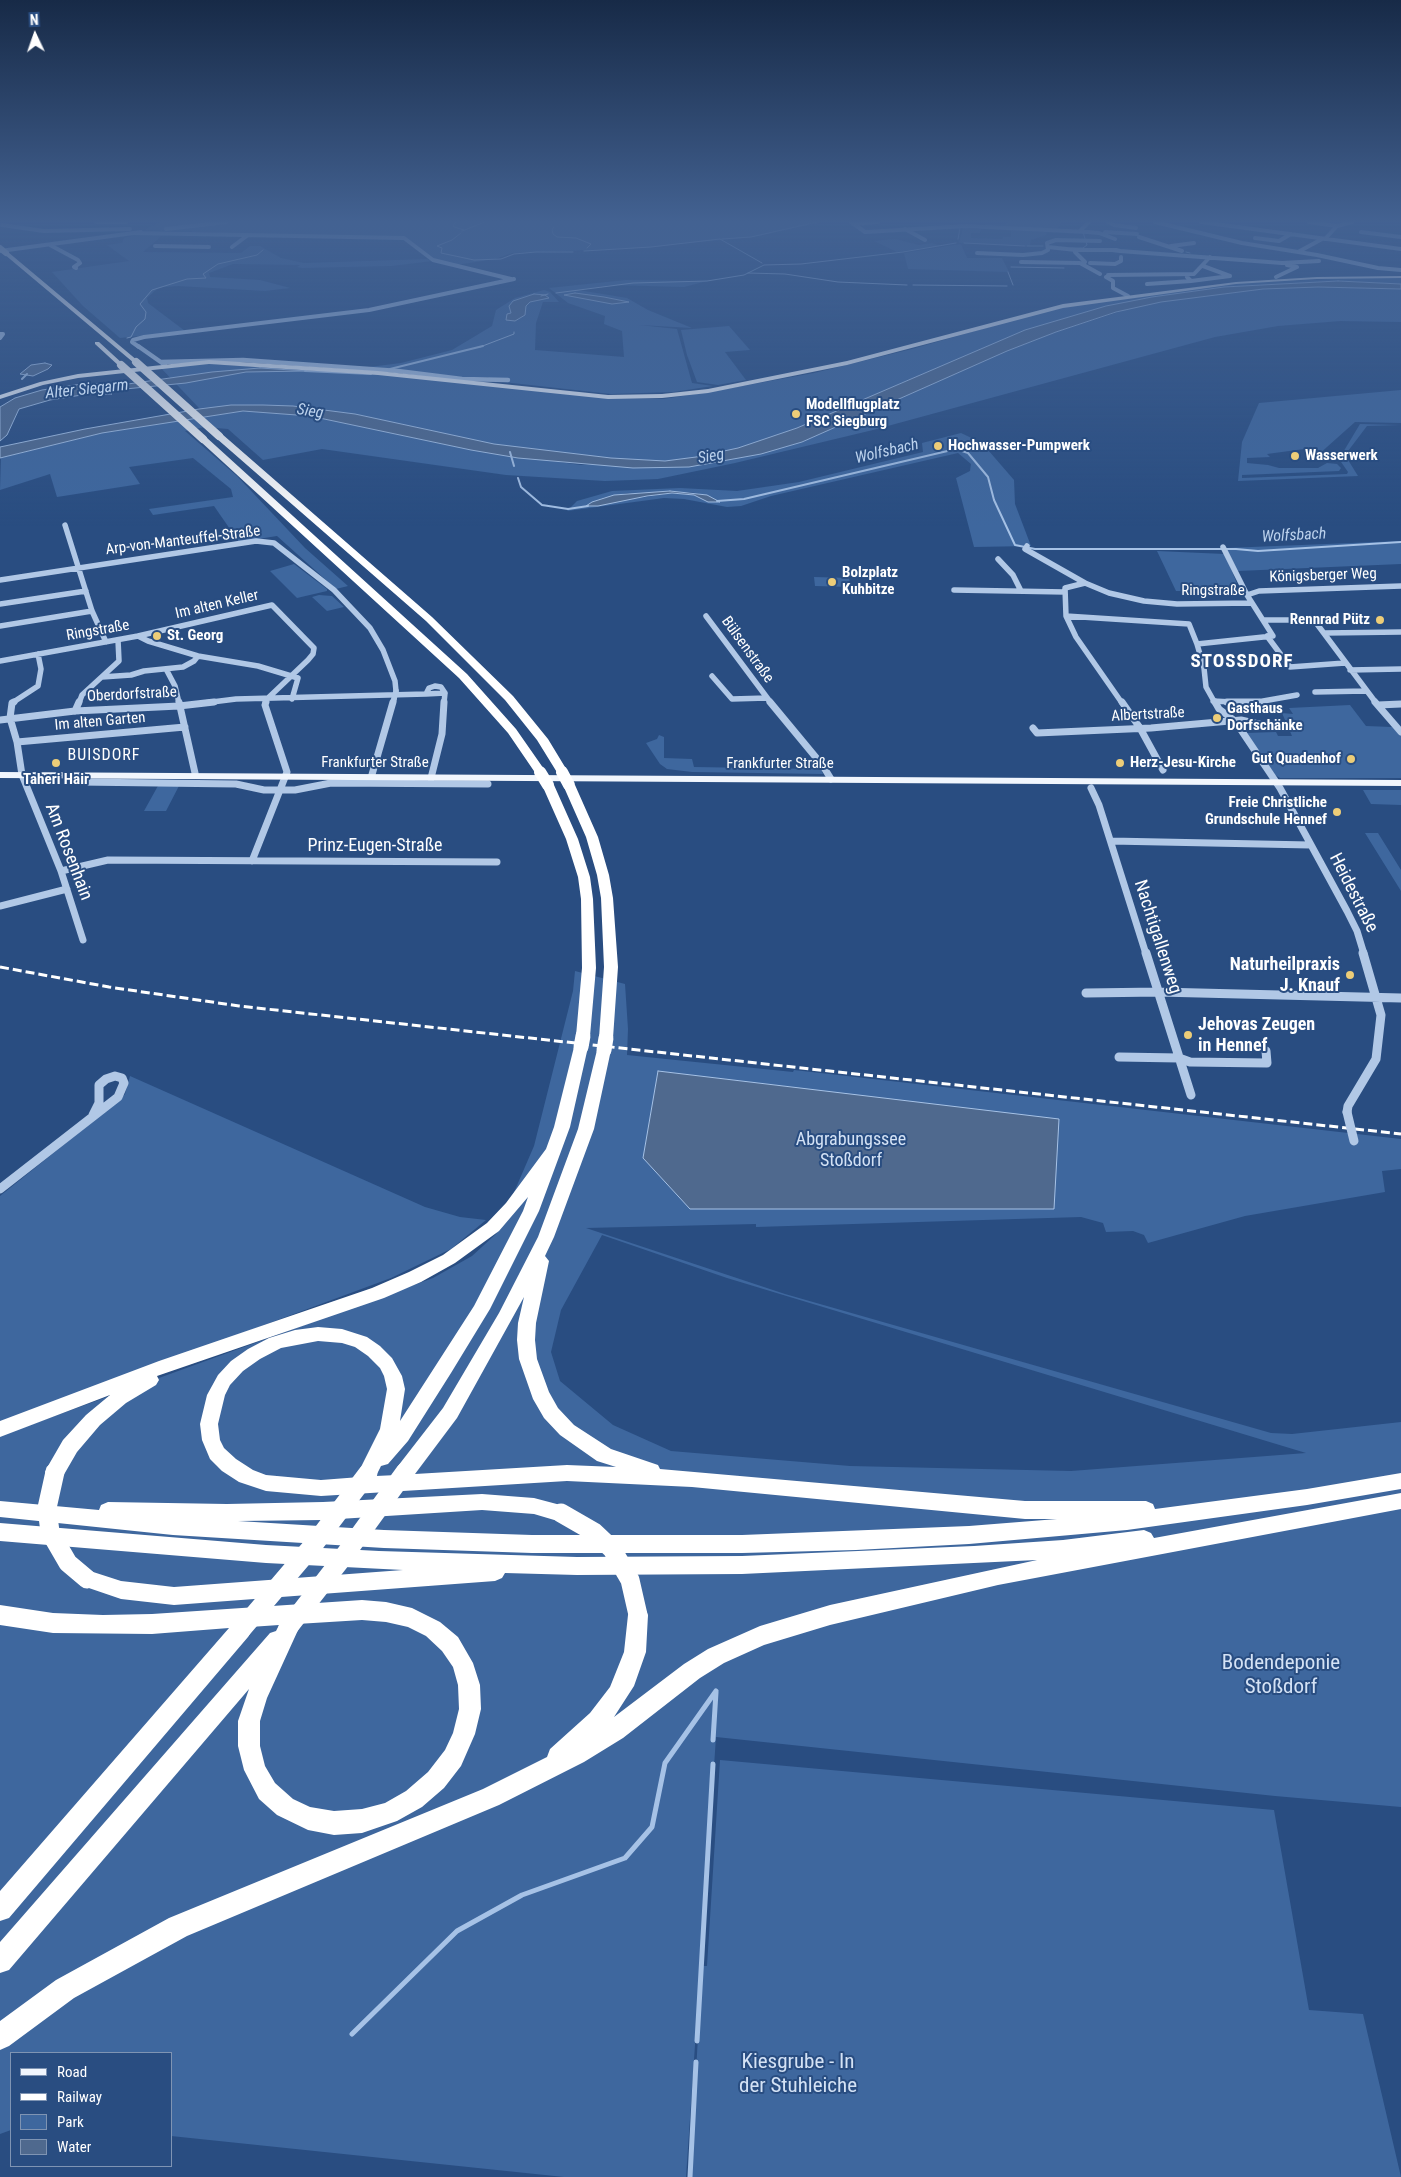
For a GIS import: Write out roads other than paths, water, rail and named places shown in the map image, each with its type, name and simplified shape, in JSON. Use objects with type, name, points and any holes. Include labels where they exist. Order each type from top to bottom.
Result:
[{"type":"highway","points":[[0,1961],[174,1757],[288,1628],[455,1406],[501,1324],[556,1216],[586,1128],[605,1044],[611,967],[607,898],[603,875],[592,837],[562,772],[537,733],[509,698],[429,619],[90,324]]},
{"type":"highway","points":[[0,1909],[315,1543],[368,1473],[401,1435],[445,1368],[481,1309],[520,1232],[553,1151],[571,1095],[582,1042],[590,968],[587,899],[584,877],[572,839],[548,785],[512,731],[488,702],[430,644],[94,340]]},
{"type":"highway","points":[[0,1430],[200,1354],[397,1286],[449,1259],[492,1227],[512,1207],[553,1151]]},
{"type":"highway","points":[[546,1237],[531,1305],[526,1340],[528,1359],[540,1394],[551,1413],[567,1430],[604,1455],[652,1471],[692,1479]]},
{"type":"highway","points":[[368,1473],[389,1429],[396,1389],[393,1376],[386,1363],[374,1350],[361,1342],[342,1336],[318,1334],[295,1337],[275,1343],[254,1354],[237,1366],[224,1380],[216,1395],[209,1424],[211,1440],[217,1453],[230,1465],[246,1476],[266,1483],[321,1488],[567,1473],[692,1479],[1025,1510],[1218,1510]]},
{"type":"highway","points":[[200,1354],[134,1389],[106,1409],[81,1433],[55,1472],[48,1502],[50,1532],[68,1563],[87,1579],[121,1590],[174,1596],[577,1566]]},
{"type":"highway","points":[[4,1510],[173,1526],[384,1540],[634,1545],[856,1541],[969,1535],[1127,1521],[1218,1510],[1401,1481]]},
{"type":"highway","points":[[4,1510],[236,1513],[323,1511],[488,1502],[534,1506],[561,1513],[589,1528],[612,1549],[630,1580],[638,1615],[638,1640],[632,1664],[609,1708],[558,1757],[526,1779]]},
{"type":"highway","points":[[0,2037],[65,1989],[178,1927],[491,1797],[576,1754],[615,1730],[665,1690],[716,1656],[760,1636],[785,1627],[911,1594],[998,1576],[1401,1502]]},
{"type":"highway","points":[[0,1532],[276,1554],[379,1560],[577,1566],[742,1565],[974,1555],[1062,1549],[1277,1524]]},
{"type":"highway","points":[[0,1615],[54,1623],[104,1625],[152,1624],[338,1610],[386,1612],[412,1618],[433,1629],[454,1650],[462,1663],[469,1685],[470,1709],[464,1734],[453,1758],[436,1780],[414,1799],[389,1813],[362,1821],[334,1823],[308,1818],[285,1807],[267,1790],[255,1770],[249,1746],[249,1722],[256,1697],[288,1628]]},
{"type":"main road","points":[[0,397],[36,385],[68,378],[163,363],[226,362],[378,373],[608,397],[662,396],[708,391],[847,363],[996,324]]},
{"type":"main road","name":"Frankfurter Straße","points":[[0,775],[1401,783]]},
{"type":"street","points":[[256,324],[153,336],[133,340],[132,342],[163,363],[243,360],[398,371],[462,379],[508,380]]},
{"type":"street","points":[[0,334],[3,334],[0,338]]},
{"type":"street","points":[[65,525],[92,611],[106,642]]},
{"type":"street","name":"Arp-von-Manteuffel-Straße","points":[[0,580],[256,541],[274,543],[334,590],[370,628],[383,650],[396,680],[395,695],[371,778]]},
{"type":"street","name":"Ringstraße","points":[[1026,548],[1085,583],[1109,593],[1144,602],[1177,604],[1252,603],[1263,620]]},
{"type":"street","name":"Königsberger Weg","points":[[1224,549],[1252,603]]},
{"type":"street","points":[[998,559],[1013,575],[1021,591]]},
{"type":"street","points":[[1085,583],[1068,586],[1065,592],[1066,616],[1089,657],[1140,728],[1163,770]]},
{"type":"street","name":"Königsberger Weg","points":[[1247,595],[1260,590],[1401,586]]},
{"type":"street","points":[[954,590],[1065,592]]},
{"type":"street","points":[[0,604],[86,591]]},
{"type":"street","points":[[252,861],[287,772],[265,705],[266,700],[308,660],[313,654],[314,648],[272,605]]},
{"type":"street","name":"Im alten Keller","points":[[138,636],[272,605]]},
{"type":"street","points":[[0,626],[92,611]]},
{"type":"street","name":"Bülsenstraße","points":[[706,616],[767,698],[823,766],[831,779]]},
{"type":"street","points":[[1066,616],[1153,620],[1189,624],[1204,668],[1206,687],[1219,709],[1235,721]]},
{"type":"street","points":[[1197,644],[1273,636],[1263,620]]},
{"type":"street","points":[[1263,620],[1314,620],[1350,670],[1401,732]]},
{"type":"street","points":[[1324,633],[1401,632]]},
{"type":"street","name":"Ringstraße","points":[[0,661],[138,636],[148,642],[198,656],[258,666],[290,676]]},
{"type":"street","points":[[1267,636],[1290,666],[1345,663]]},
{"type":"street","points":[[75,711],[82,695],[119,661],[118,640]]},
{"type":"street","points":[[10,718],[12,703],[38,686],[41,669],[38,654]]},
{"type":"street","points":[[102,677],[131,675],[183,667],[194,661],[198,656]]},
{"type":"street","points":[[166,669],[175,686],[195,773]]},
{"type":"street","points":[[1350,670],[1401,670]]},
{"type":"street","points":[[290,676],[298,678],[292,699]]},
{"type":"street","name":"Bülsenstraße","points":[[712,676],[732,698],[767,698]]},
{"type":"street","name":"Oberdorfstraße","points":[[0,720],[75,711],[179,706],[220,701],[426,694],[429,688],[435,686],[441,687],[446,693],[442,734],[430,778]]},
{"type":"street","points":[[1315,692],[1366,690]]},
{"type":"street","points":[[1213,701],[1252,703],[1297,695]]},
{"type":"street","points":[[1378,705],[1401,704]]},
{"type":"street","name":"Am Rosenhain","points":[[10,718],[17,742],[22,775],[62,871],[83,940]]},
{"type":"street","name":"Albertstraße","points":[[1033,728],[1037,733],[1245,720],[1267,726]]},
{"type":"street","name":"Heidestraße","points":[[1235,721],[1284,796],[1357,931],[1381,1015],[1376,1059],[1348,1106],[1347,1112],[1354,1141]]},
{"type":"street","name":"Im alten Garten","points":[[17,742],[185,727]]},
{"type":"street","name":"Frankfurter Straße","points":[[79,782],[236,784],[264,790],[295,790],[332,784],[488,784]]},
{"type":"street","name":"Nachtigallenweg","points":[[1091,788],[1111,841],[1191,1095]]},
{"type":"street","points":[[1111,841],[1310,845]]},
{"type":"street","name":"Prinz-Eugen-Straße","points":[[62,871],[108,860],[497,862]]},
{"type":"street","points":[[0,906],[67,889]]},
{"type":"street","points":[[1086,993],[1159,992],[1401,998]]},
{"type":"street","points":[[1119,1057],[1179,1058],[1190,1062],[1267,1063],[1266,1051]]},
{"type":"street","points":[[0,1190],[93,1116]]},
{"type":"water","name":"Sieg","points":[[1047,324],[1081,324],[1007,351],[802,442],[761,454],[689,467],[633,468],[518,458],[310,416],[243,411],[102,433],[0,458],[0,447],[85,429],[199,409],[231,405],[263,405],[293,406],[355,414],[494,444],[611,458],[665,461],[738,448],[797,428],[1025,330]]},
{"type":"water","points":[[45,363],[52,365],[33,376],[20,374],[31,365]]},
{"type":"water","name":"Alter Siegarm","points":[[260,368],[307,371],[246,372],[186,383],[105,391],[112,394],[88,394],[50,400],[19,409],[7,435],[0,441],[0,407],[15,398],[42,390],[82,384],[128,384],[212,372]]},
{"type":"water","points":[[670,491],[707,495],[720,502],[708,502],[694,495],[672,493],[598,506],[586,506],[592,502],[614,495]]},
{"type":"water","name":"Abgrabungssee Stoßdorf","points":[[658,1071],[1059,1119],[1054,1209],[690,1209],[643,1158]]},
{"type":"waterway","points":[[127,338],[131,337],[140,324]]},
{"type":"waterway","points":[[482,346],[514,334],[514,332]]},
{"type":"waterway","points":[[390,369],[482,346]]},
{"type":"waterway","points":[[305,371],[371,374]]},
{"type":"waterway","points":[[22,379],[27,374]]},
{"type":"waterway","name":"Wolfsbach","points":[[717,501],[744,499],[956,449],[968,453],[988,477],[994,500],[1015,545],[1035,549],[1236,549],[1258,551],[1401,542]]},
{"type":"waterway","name":"Wolfsbach","points":[[510,452],[514,466]]},
{"type":"waterway","name":"Wolfsbach","points":[[518,478],[521,487],[542,505],[568,509],[588,506]]},
{"type":"waterway","points":[[352,2034],[457,1931],[522,1895],[625,1858],[652,1827],[665,1763],[716,1691]]},
{"type":"waterway","points":[[713,1740],[716,1692]]},
{"type":"waterway","points":[[697,2041],[713,1764]]},
{"type":"waterway","points":[[690,2177],[696,2062]]},
{"type":"railway","points":[[0,967],[109,987],[239,1006],[1401,1134]]},
{"type":"place","name":"Modellflugplatz FSC Siegburg","points":[[796,414]]},
{"type":"place","name":"Hochwasser-Pumpwerk","points":[[938,446]]},
{"type":"place","name":"Wasserwerk","points":[[1295,456]]},
{"type":"place","name":"Bolzplatz Kuhbitze","points":[[832,582]]},
{"type":"place","name":"Rennrad Pütz","points":[[1380,620]]},
{"type":"place","name":"St. Georg","points":[[157,636]]},
{"type":"place","name":"Gasthaus Dorfschänke","points":[[1217,718]]},
{"type":"place","name":"Gut Quadenhof","points":[[1351,759]]},
{"type":"place","name":"Taheri Hair","points":[[56,763]]},
{"type":"place","name":"Herz-Jesu-Kirche","points":[[1120,763]]},
{"type":"place","name":"Freie Christliche Grundschule Hennef","points":[[1337,812]]},
{"type":"place","name":"Naturheilpraxis J. Knauf","points":[[1350,975]]},
{"type":"place","name":"Jehovas Zeugen in Hennef","points":[[1188,1035]]},
{"type":"district","name":"STOSSDORF","points":[[1242,662]]},
{"type":"district","name":"BUISDORF","points":[[104,756]]},
{"type":"park label","name":"Bodendeponie Stoßdorf","points":[[1281,1676]]},
{"type":"park label","name":"Kiesgrube - In der Stuhleiche","points":[[798,2075]]}]
